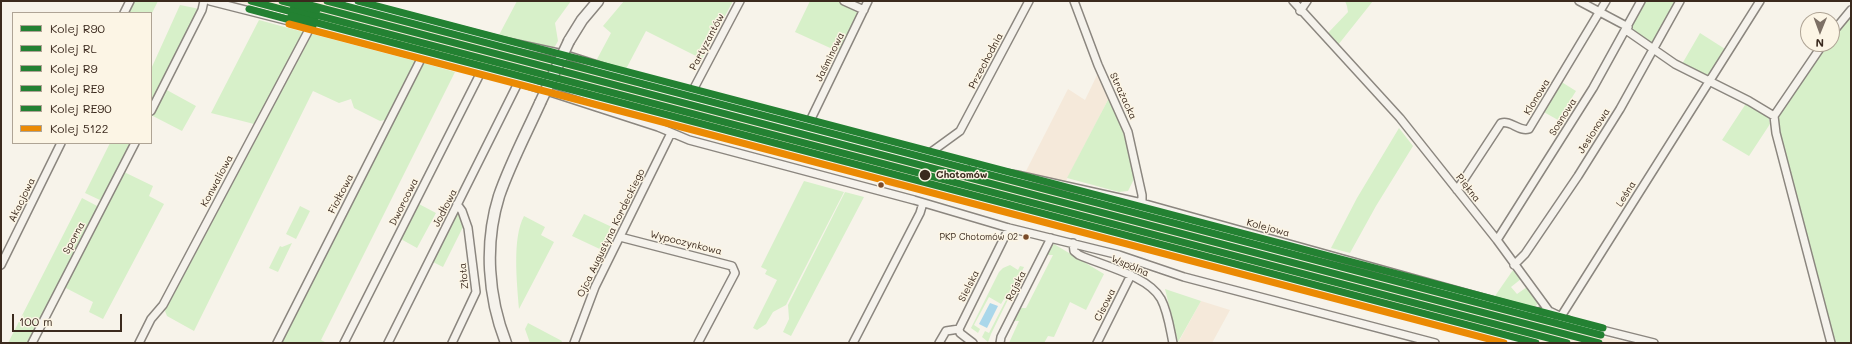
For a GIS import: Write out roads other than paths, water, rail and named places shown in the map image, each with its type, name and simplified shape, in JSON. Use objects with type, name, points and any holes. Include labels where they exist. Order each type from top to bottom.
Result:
[{"type":"street","points":[[124,12],[130,1]]},
{"type":"street","points":[[152,109],[202,10],[204,1]]},
{"type":"street","points":[[210,1],[482,70],[658,127],[689,140],[923,202],[1009,228],[1073,243],[1142,262],[1184,277],[1435,343]]},
{"type":"street","points":[[349,1],[496,39],[563,54],[616,71],[645,83],[692,92],[760,112],[809,123],[965,165]]},
{"type":"street","points":[[506,343],[499,323],[492,291],[490,266],[491,239],[497,206],[505,181],[569,41],[582,20],[598,1]]},
{"type":"street","name":"Partyzantów","points":[[692,92],[740,1]]},
{"type":"street","points":[[844,1],[864,10]]},
{"type":"street","name":"Jaśminowa","points":[[809,123],[868,1]]},
{"type":"street","name":"Przechodnia","points":[[928,155],[960,131],[1029,1]]},
{"type":"street","name":"Strażacka","points":[[1074,1],[1098,66],[1128,132],[1142,195],[1142,203]]},
{"type":"street","name":"Piękna","points":[[1293,1],[1300,11],[1400,118],[1497,240],[1549,311],[1560,318],[1586,327],[1654,343]]},
{"type":"street","points":[[1300,11],[1308,1]]},
{"type":"street","points":[[1579,1],[1627,28],[1675,64],[1708,82],[1749,101],[1774,116]]},
{"type":"street","name":"Klonowa","points":[[1457,190],[1501,123],[1510,123],[1523,129],[1529,129],[1606,1]]},
{"type":"street","name":"Sosnowa","points":[[1497,240],[1593,88],[1641,1]]},
{"type":"street","name":"Jesionowa","points":[[1514,265],[1525,254],[1578,176],[1620,109],[1680,1]]},
{"type":"street","name":"Leśna","points":[[1560,318],[1760,1]]},
{"type":"street","points":[[1840,23],[1851,10]]},
{"type":"street","name":"Konwaliowa","points":[[139,343],[151,319],[158,312],[166,298],[311,26]]},
{"type":"street","points":[[1818,52],[1774,116],[1776,133],[1831,343]]},
{"type":"street","name":"Fiołkowa","points":[[277,343],[423,55]]},
{"type":"street","name":"Dworcowa","points":[[344,343],[482,70]]},
{"type":"street","name":"Jodłowa","points":[[388,343],[519,81]]},
{"type":"street","name":"Ojca Augustyna Kordeckiego","points":[[574,343],[595,287],[671,133]]},
{"type":"street","name":"Akacjowa","points":[[1,266],[61,144]]},
{"type":"street","name":"Sporna","points":[[32,343],[134,144]]},
{"type":"street","name":"Kolejowa","points":[[980,169],[1017,175],[1142,203],[1530,311],[1549,311]]},
{"type":"street","points":[[853,343],[920,214],[923,202]]},
{"type":"street","name":"Złota","points":[[452,343],[476,292],[468,228],[457,204]]},
{"type":"street","name":"Sielska","points":[[959,329],[1009,228]]},
{"type":"street","name":"Wypoczynkowa","points":[[620,237],[732,266],[735,273],[698,343]]},
{"type":"street","name":"Rajska","points":[[1000,343],[1001,337],[1051,238]]},
{"type":"street","name":"Wspólna","points":[[1073,243],[1074,251],[1078,255],[1131,275],[1149,285],[1161,298],[1174,343]]},
{"type":"street","name":"Cisowa","points":[[1097,343],[1131,275]]},
{"type":"street","points":[[939,343],[946,331],[959,329],[960,333],[973,343]]},
{"type":"water","points":[[990,303],[998,306],[987,328],[979,324]]},
{"type":"rail line","name":"R90","points":[[251,1],[315,18]]},
{"type":"rail line","name":"R9","points":[[282,1],[317,10]]},
{"type":"rail line","name":"R90","points":[[295,1],[1599,343]]},
{"type":"rail line","name":"R9","points":[[327,1],[1601,335]]},
{"type":"rail line","name":"RE90","points":[[358,1],[1603,328]]},
{"type":"rail line","name":"RL","points":[[249,9],[313,26]]},
{"type":"rail line","name":"RL","points":[[293,9],[1567,343]]},
{"type":"rail line","name":"RE9","points":[[291,16],[1536,343]]},
{"type":"rail line","name":"5122","points":[[289,24],[1504,343]]},
{"type":"place","name":"Chotomów","points":[[925,175]]},
{"type":"place","name":"PKP Chotomów 02","points":[[1026,237]]}]
